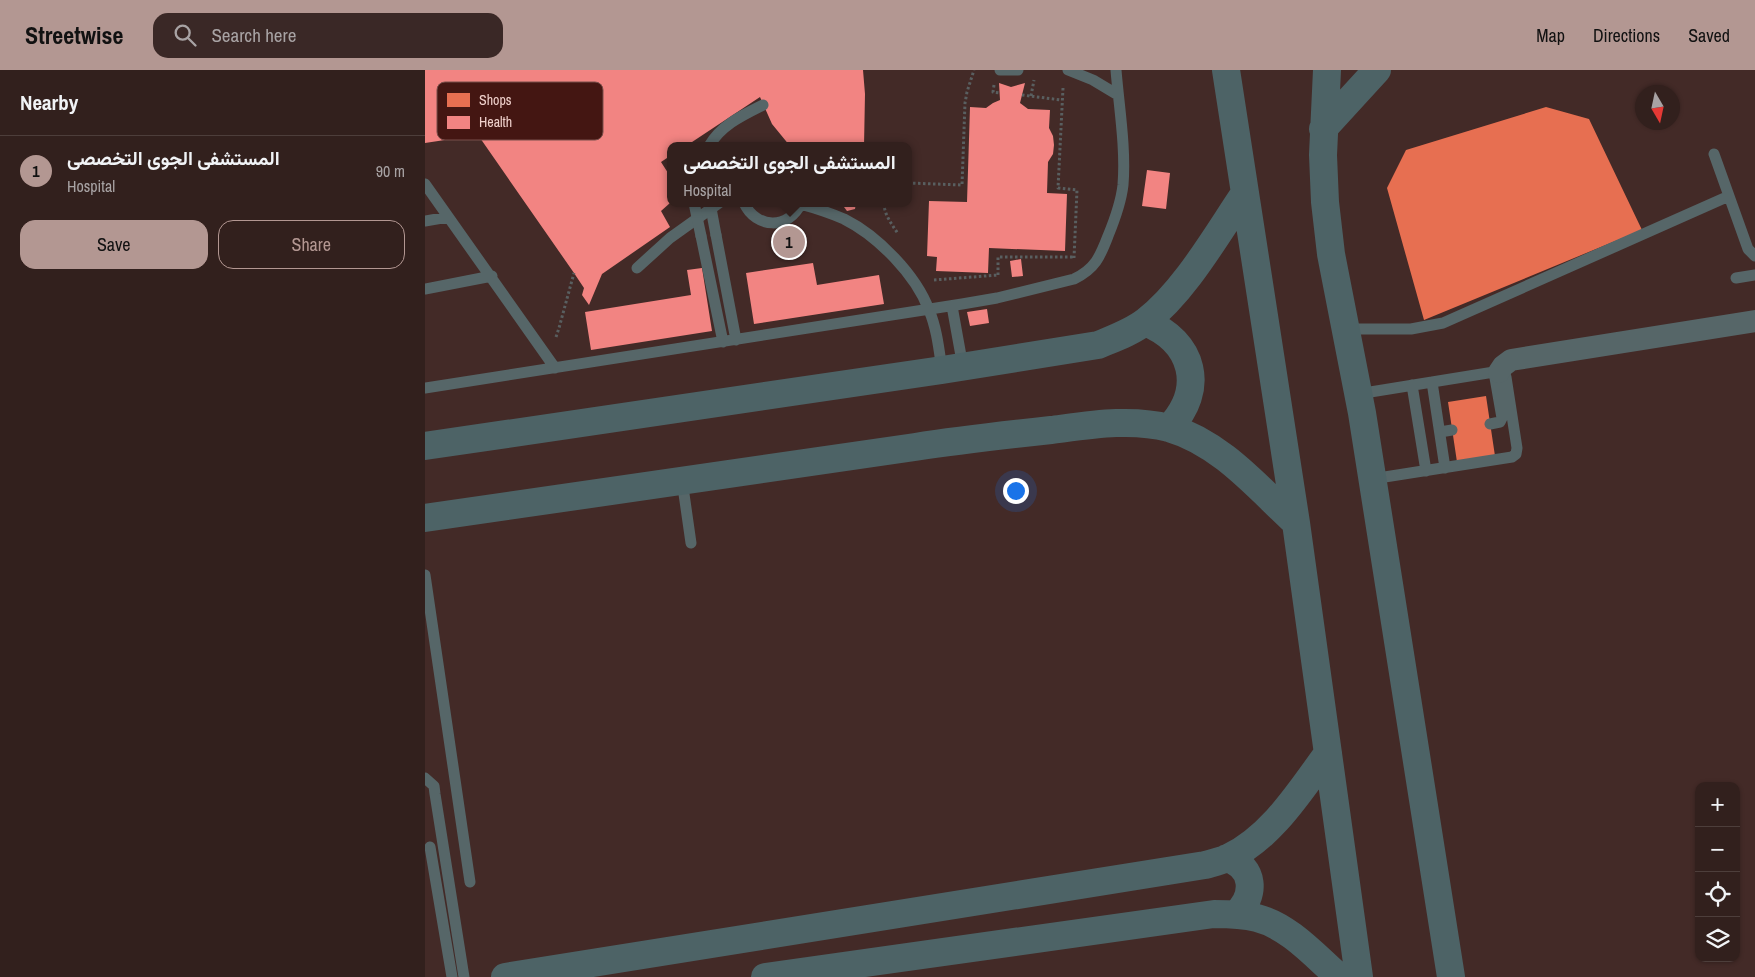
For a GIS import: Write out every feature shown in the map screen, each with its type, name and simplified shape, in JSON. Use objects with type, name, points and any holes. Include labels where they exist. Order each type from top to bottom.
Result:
[{"type":"street","points":[[1226,70],[1296,523],[1359,977]]},
{"type":"street","points":[[1327,70],[1323,129],[1325,202],[1331,254],[1358,394],[1451,977]]},
{"type":"street","points":[[1323,129],[1377,70]]},
{"type":"street","points":[[425,446],[1098,345],[1123,335],[1145,322],[1163,307],[1179,289],[1245,193]]},
{"type":"street","points":[[1497,372],[1511,360],[1755,321]]},
{"type":"street","points":[[1145,322],[1169,334],[1185,355],[1189,368],[1191,381],[1189,394],[1181,412],[1169,428]]},
{"type":"street","points":[[425,518],[970,439],[1100,424],[1139,423],[1169,428],[1209,445],[1226,458],[1296,523]]},
{"type":"street","points":[[505,977],[1205,865],[1227,858],[1263,834],[1279,818],[1328,753]]},
{"type":"street","points":[[1227,858],[1235,861],[1242,867],[1247,874],[1250,884],[1250,893],[1247,900],[1243,908],[1236,914]]},
{"type":"street","points":[[765,977],[1214,914],[1236,914],[1259,918],[1279,927],[1339,977]]},
{"type":"lane","points":[[1001,70],[1018,70]]},
{"type":"lane","points":[[1068,70],[1093,80],[1118,95]]},
{"type":"lane","points":[[425,388],[952,306],[997,298],[1074,279],[1086,274],[1098,260],[1117,215],[1120,201],[1123,171],[1116,70]]},
{"type":"lane","points":[[712,142],[730,123],[763,105]]},
{"type":"lane","points":[[1715,154],[1749,249],[1755,256]]},
{"type":"lane","points":[[425,184],[492,276],[555,368]]},
{"type":"lane","points":[[1345,329],[1411,328],[1443,324],[1729,196]]},
{"type":"lane","points":[[695,207],[723,342]]},
{"type":"lane","points":[[711,207],[736,340]]},
{"type":"lane","points":[[637,268],[670,238],[713,207]]},
{"type":"lane","points":[[746,207],[755,218],[764,222],[774,223],[785,221],[793,215],[798,207]]},
{"type":"lane","points":[[812,207],[845,220],[875,240],[911,278],[929,309],[953,368]]},
{"type":"lane","points":[[425,221],[449,217]]},
{"type":"lane","points":[[1736,278],[1755,275]]},
{"type":"lane","points":[[425,288],[492,276]]},
{"type":"lane","points":[[952,306],[953,368]]},
{"type":"lane","points":[[1490,424],[1500,422],[1502,418],[1497,372]]},
{"type":"lane","points":[[1358,394],[1497,372],[1506,377],[1517,448],[1515,454],[1508,458],[1372,479]]},
{"type":"lane","points":[[1432,382],[1445,468]]},
{"type":"lane","points":[[1412,385],[1425,471]]},
{"type":"lane","points":[[1440,432],[1452,430]]},
{"type":"lane","points":[[682,480],[691,543]]},
{"type":"lane","points":[[425,575],[470,882]]},
{"type":"lane","points":[[425,778],[434,786],[464,977]]},
{"type":"lane","points":[[430,847],[452,977]]},
{"type":"path","points":[[912,183],[962,185],[965,103],[974,70]]},
{"type":"path","points":[[1063,85],[1058,188],[1077,190],[1074,279]]},
{"type":"path","points":[[1022,95],[1061,100]]},
{"type":"path","points":[[884,207],[887,216],[903,240]]},
{"type":"path","points":[[997,298],[998,256],[1074,258]]},
{"type":"path","points":[[559,328],[574,273]]},
{"type":"path","points":[[928,281],[998,275]]},
{"type":"building: Shops","points":[[1546,107],[1589,119],[1642,230],[1424,320],[1387,188],[1406,150]]},
{"type":"building: Shops","points":[[1486,396],[1495,456],[1457,462],[1448,402]]},
{"type":"building: Health","points":[[425,70],[863,70],[865,94],[864,142],[787,142],[772,124],[760,97],[692,142],[667,142],[667,158],[661,162],[667,171],[667,206],[661,211],[670,227],[602,274],[589,305],[582,295],[584,288],[481,140],[603,140],[603,82],[437,82],[437,140],[445,140],[425,143]]},
{"type":"building: Health","points":[[999,83],[1011,87],[1025,83],[1020,103],[1028,109],[1050,110],[1049,128],[1053,136],[1054,145],[1053,154],[1048,162],[1047,193],[1067,194],[1065,251],[989,248],[988,273],[936,271],[937,257],[927,256],[929,201],[967,202],[970,107],[986,108],[1000,100]]},
{"type":"building: Health","points":[[1147,170],[1170,173],[1166,209],[1142,206]]},
{"type":"building: Health","points":[[844,207],[855,207],[855,209],[847,211]]},
{"type":"building: Health","points":[[1021,259],[1023,276],[1012,277],[1010,261]]},
{"type":"building: Health","points":[[813,263],[817,285],[879,275],[884,304],[754,324],[746,273]]},
{"type":"building: Health","points":[[702,268],[712,331],[591,350],[585,312],[691,295],[687,270]]},
{"type":"building: Health","points":[[987,309],[989,323],[970,326],[967,312]]},
{"type":"place","name":"المستشفى الجوى التخصصى","points":[[789,242]]}]
